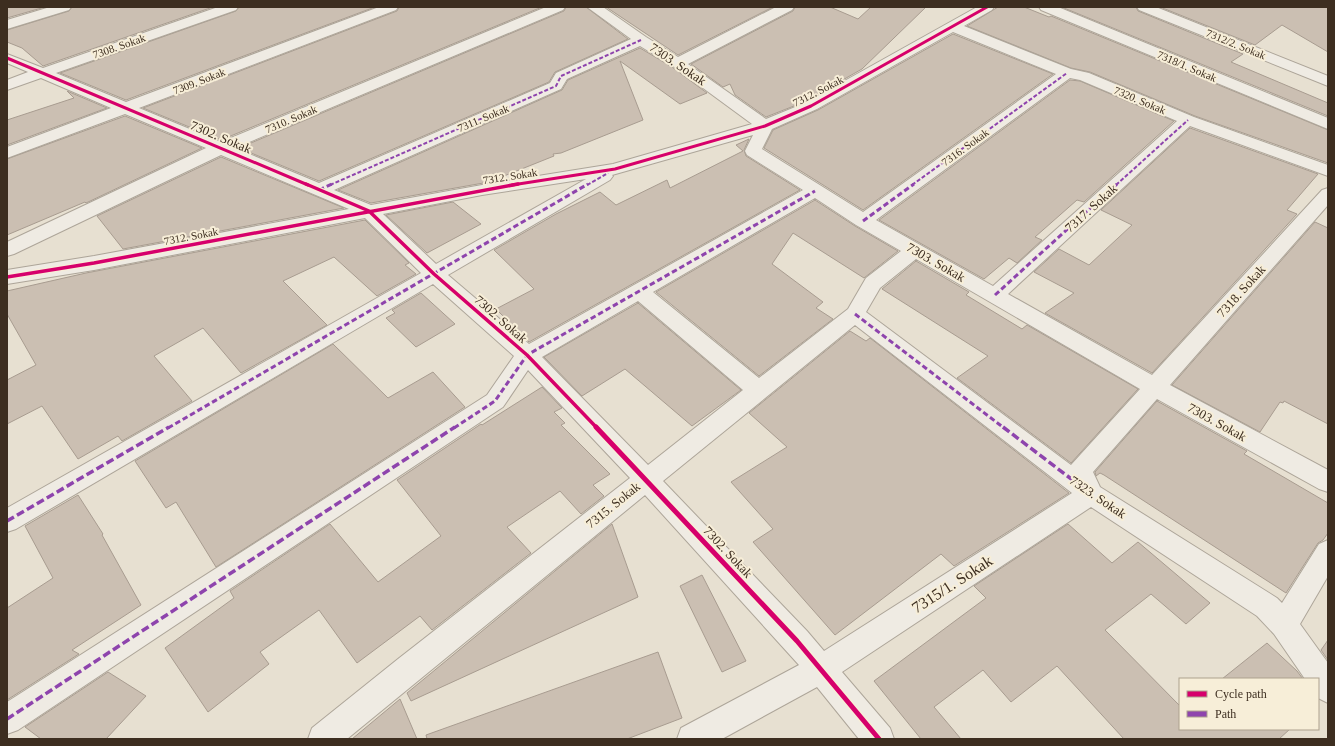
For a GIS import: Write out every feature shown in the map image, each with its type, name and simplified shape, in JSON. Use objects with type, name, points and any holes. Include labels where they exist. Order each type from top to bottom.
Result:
[{"type":"street","points":[[7,25],[64,7]]},
{"type":"street","name":"7308. Sokak","points":[[7,85],[231,7]]},
{"type":"street","name":"7309. Sokak","points":[[7,153],[391,7]]},
{"type":"street","name":"7310. Sokak","points":[[7,250],[221,148],[558,7]]},
{"type":"street","name":"7303. Sokak","points":[[594,7],[641,40],[678,63],[765,126],[753,151],[863,221],[1155,387],[1328,482]]},
{"type":"street","points":[[678,63],[787,7]]},
{"type":"street","name":"7312. Sokak","points":[[7,277],[94,263],[369,210],[615,169],[765,126],[811,106],[954,27],[987,7]]},
{"type":"street","name":"7318/1. Sokak","points":[[1046,7],[1328,124]]},
{"type":"street","name":"7312/2. Sokak","points":[[1144,7],[1328,81]]},
{"type":"street","name":"7320. Sokak","points":[[954,27],[1067,73],[1084,76],[1188,120],[1328,171]]},
{"type":"street","name":"7311. Sokak","points":[[320,190],[556,86],[561,76],[641,40]]},
{"type":"street","name":"7302. Sokak","points":[[7,58],[369,210],[434,274],[527,355],[646,479],[797,641],[879,739]]},
{"type":"street","name":"7316. Sokak","points":[[863,221],[1067,73]]},
{"type":"street","name":"7317. Sokak","points":[[995,295],[1188,120]]},
{"type":"street","points":[[7,521],[615,169]]},
{"type":"street","points":[[7,719],[495,401],[527,355],[815,191]]},
{"type":"street","name":"7318. Sokak","points":[[1155,387],[1328,194]]},
{"type":"street","name":"7315. Sokak","points":[[323,739],[408,669],[855,314],[873,283],[915,250]]},
{"type":"street","points":[[640,292],[758,390]]},
{"type":"street","name":"7323. Sokak","points":[[855,314],[1091,494],[1268,606],[1284,625],[1328,688]]},
{"type":"street","points":[[1091,494],[1080,470],[1155,387]]},
{"type":"street","name":"7315/1. Sokak","points":[[692,739],[821,669],[1091,494]]},
{"type":"street","points":[[1284,625],[1328,552]]},
{"type":"building","points":[[7,7],[45,7],[7,18]]},
{"type":"building","points":[[72,7],[213,7],[43,66],[22,48],[7,42],[7,30],[69,11]]},
{"type":"building","points":[[239,7],[375,7],[126,100],[60,73],[236,11]]},
{"type":"building","points":[[399,7],[542,7],[221,140],[143,108],[397,11]]},
{"type":"building","points":[[566,7],[586,7],[628,39],[555,72],[549,82],[319,181],[239,148],[564,11]]},
{"type":"building","points":[[606,7],[773,7],[678,55]]},
{"type":"building","points":[[795,7],[830,7],[858,19],[871,7],[926,7],[862,69],[804,102],[766,117],[735,95],[730,84],[723,87],[691,64],[793,11]]},
{"type":"building","points":[[998,7],[1024,7],[1049,17],[1051,16],[1328,130],[1328,163],[1195,116],[1090,72],[1071,68],[967,26]]},
{"type":"building","points":[[1136,7],[1138,11],[1243,54],[1231,62],[1328,103],[1328,116],[1064,8]]},
{"type":"building","points":[[1160,7],[1328,7],[1328,52],[1282,25],[1255,45]]},
{"type":"building","points":[[953,34],[1053,74],[863,210],[764,148],[773,130],[818,110]]},
{"type":"building","points":[[640,48],[672,67],[707,93],[680,104],[620,61],[643,120],[561,153],[553,154],[554,156],[489,182],[371,203],[338,190],[562,90],[568,80]]},
{"type":"building","points":[[1070,80],[1080,81],[1174,121],[1084,202],[1077,200],[1035,237],[1042,240],[1017,263],[1009,258],[984,279],[879,220]]},
{"type":"building","points":[[67,91],[107,108],[7,145],[7,120],[74,98]]},
{"type":"building","points":[[125,116],[202,148],[86,203],[85,202],[7,235],[7,159]]},
{"type":"building","points":[[1190,128],[1318,174],[1287,210],[1297,214],[1152,373],[1045,313],[1074,293],[1034,272],[1059,249],[1089,265],[1132,225],[1101,210]]},
{"type":"building","points":[[749,139],[744,150],[746,156],[800,190],[529,342],[496,309],[534,289],[494,250],[556,214],[600,192],[616,205],[667,180],[670,188],[743,151],[736,145]]},
{"type":"building","points":[[221,157],[344,208],[123,249],[97,216]]},
{"type":"building","points":[[815,200],[855,226],[898,251],[864,278],[793,233],[772,264],[823,302],[816,308],[833,319],[759,376],[656,292]]},
{"type":"building","points":[[453,202],[481,224],[427,253],[386,215]]},
{"type":"building","points":[[365,220],[409,263],[405,265],[416,274],[377,296],[334,257],[283,281],[327,325],[241,373],[203,328],[154,356],[192,401],[122,441],[118,436],[78,459],[42,406],[7,424],[7,380],[36,365],[7,314],[7,291],[86,273]]},
{"type":"building","points":[[1315,222],[1328,228],[1328,424],[1284,401],[1283,403],[1280,402],[1260,432],[1172,385]]},
{"type":"building","points":[[916,261],[969,292],[966,295],[1022,329],[1027,325],[1138,389],[1071,463],[957,378],[988,356],[882,289]]},
{"type":"building","points":[[421,293],[455,324],[416,347],[386,318],[395,313],[392,310]]},
{"type":"building","points":[[638,303],[741,390],[692,426],[625,369],[582,396],[544,357]]},
{"type":"building","points":[[850,331],[866,341],[870,338],[1069,493],[954,566],[941,554],[835,635],[753,542],[773,529],[731,482],[787,447],[749,413]]},
{"type":"building","points":[[333,344],[388,398],[433,372],[465,407],[216,567],[176,502],[166,508],[135,461]]},
{"type":"building","points":[[542,387],[562,408],[554,412],[565,423],[561,425],[610,474],[593,485],[604,496],[581,514],[560,491],[507,527],[531,553],[432,630],[420,616],[357,663],[319,610],[260,652],[269,664],[208,712],[165,648],[234,598],[230,591],[330,524],[378,582],[441,536],[397,480],[481,424],[482,425]]},
{"type":"building","points":[[1157,401],[1247,451],[1244,454],[1328,503],[1328,533],[1323,540],[1318,543],[1286,593],[1104,475],[1100,473],[1096,476],[1095,472]]},
{"type":"building","points":[[78,495],[103,534],[102,535],[141,605],[72,650],[79,654],[7,700],[7,608],[53,578],[25,526]]},
{"type":"building","points":[[612,524],[638,597],[411,701],[407,693]]},
{"type":"building","points":[[1068,524],[1112,563],[1138,542],[1210,603],[1186,624],[1151,594],[1105,630],[1179,705],[1179,730],[1289,730],[1279,739],[1124,739],[1057,666],[1011,702],[983,670],[934,707],[961,739],[921,739],[874,681],[986,598],[974,586]]},
{"type":"building","points":[[702,575],[746,661],[722,672],[680,586]]},
{"type":"building","points":[[1328,640],[1328,660],[1321,650]]},
{"type":"building","points":[[1267,643],[1297,671],[1302,678],[1223,678]]},
{"type":"building","points":[[658,652],[682,718],[627,739],[427,739],[426,735]]},
{"type":"building","points":[[108,672],[146,696],[106,739],[41,739],[25,727]]},
{"type":"building","points":[[400,699],[417,739],[352,739]]},
{"type":"marked path","points":[[319,190],[556,86],[561,76],[641,40]]},
{"type":"marked path","points":[[863,221],[1067,73]]},
{"type":"marked path","points":[[995,295],[1188,120]]},
{"type":"marked path","points":[[7,521],[608,173]]},
{"type":"marked path","points":[[7,719],[495,401],[527,355],[815,191]]},
{"type":"marked path","points":[[855,314],[1091,494]]},
{"type":"cycle path","points":[[7,277],[94,263],[482,190],[615,169],[765,126],[811,106],[987,7]]},
{"type":"cycle path","points":[[7,58],[369,211],[434,274],[527,355],[646,479],[797,641],[879,739]]}]
